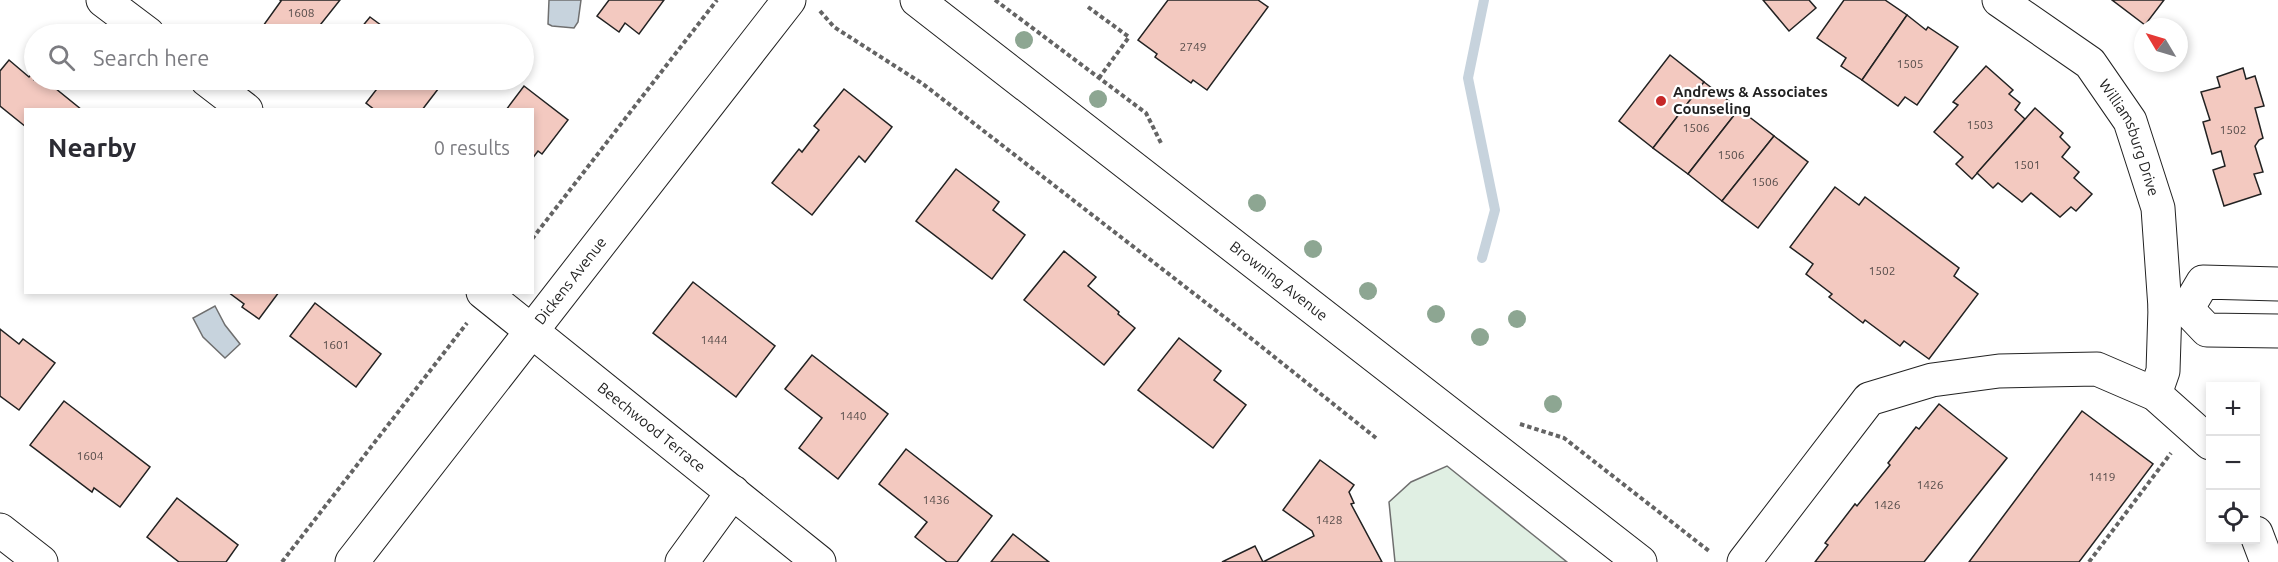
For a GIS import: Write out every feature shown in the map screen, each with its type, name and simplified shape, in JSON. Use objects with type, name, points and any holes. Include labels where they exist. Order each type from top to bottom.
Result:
[{"type":"street","points":[[103,0],[135,24]]},
{"type":"street","name":"Browning Avenue","points":[[916,0],[1640,562]]},
{"type":"street","name":"Williamsburg Drive","points":[[1999,0],[2090,63],[2130,121],[2158,208],[2176,308],[2163,371],[2155,394]]},
{"type":"street","name":"Dickens Avenue","points":[[352,562],[532,330],[802,3]]},
{"type":"street","points":[[220,90],[243,108]]},
{"type":"street","points":[[2278,284],[2203,282],[2176,308],[2207,330],[2278,331]]},
{"type":"street","name":"Beechwood Terrace","points":[[486,294],[819,562]]},
{"type":"street","points":[[1744,562],[1869,399],[1932,380],[1999,371],[2097,369],[2155,394],[2206,439]]},
{"type":"street","points":[[682,562],[733,492]]},
{"type":"street","points":[[0,530],[41,562]]},
{"type":"street","points":[[2260,544],[2267,562]]},
{"type":"path","points":[[534,235],[717,0]]},
{"type":"path","points":[[995,0],[1146,114],[1166,154]]},
{"type":"path","points":[[802,3],[834,27],[923,84],[1259,344],[1376,438]]},
{"type":"path","points":[[1088,8],[1129,37],[1099,78]]},
{"type":"path","points":[[282,562],[486,294]]},
{"type":"path","points":[[1512,421],[1564,438],[1709,551]]},
{"type":"green space","points":[[1447,466],[1567,562],[1395,562],[1389,502],[1411,482]]},
{"type":"shaded area","points":[[549,0],[581,0],[578,22],[574,28],[548,24]]},
{"type":"shaded area","points":[[215,306],[225,325],[240,344],[225,358],[203,337],[193,318]]},
{"type":"building","points":[[340,0],[321,24],[264,24],[281,1]]},
{"type":"building","points":[[609,0],[664,0],[639,34],[625,23],[619,32],[597,16]]},
{"type":"building","points":[[1168,0],[1258,0],[1268,7],[1207,90],[1193,80],[1191,83],[1155,57],[1157,54],[1138,40]]},
{"type":"building","points":[[1763,0],[1809,0],[1816,8],[1789,31]]},
{"type":"building","points":[[1844,0],[1885,0],[1907,15],[1862,80],[1841,66],[1846,58],[1817,38]]},
{"type":"building","points":[[2112,0],[2164,0],[2150,18],[2136,18]]},
{"type":"building","points":[[1907,15],[1926,30],[1928,27],[1958,47],[1917,105],[1905,97],[1898,106],[1862,80]]},
{"type":"building","points":[[370,17],[379,24],[364,24]]},
{"type":"building","name":"Andrews & Associates Counseling","points":[[1670,55],[1704,82],[1653,148],[1619,121]]},
{"type":"building","points":[[9,60],[24,73],[24,90],[57,90],[80,108],[24,108],[24,125],[0,106],[0,71]]},
{"type":"building","points":[[1986,66],[2013,90],[2009,94],[2020,103],[2015,110],[2025,119],[1972,179],[1956,164],[1963,157],[1934,132],[1958,105],[1953,102]]},
{"type":"building","points":[[2243,68],[2246,79],[2255,76],[2264,106],[2255,108],[2263,138],[2255,146],[2263,172],[2254,174],[2261,194],[2224,206],[2213,170],[2225,166],[2221,151],[2212,154],[2203,122],[2210,120],[2201,92],[2220,87],[2217,77]]},
{"type":"building","points":[[1704,82],[1739,109],[1688,174],[1653,148]]},
{"type":"building","points":[[844,89],[892,127],[865,162],[859,156],[812,215],[772,183],[799,149],[802,152],[819,130],[814,126]]},
{"type":"building","points":[[376,90],[437,90],[424,108],[372,108],[366,103]]},
{"type":"building","points":[[521,90],[529,90],[568,120],[542,154],[538,151],[534,156],[534,108],[508,108]]},
{"type":"building","points":[[2035,108],[2063,133],[2060,137],[2070,147],[2062,157],[2079,172],[2074,178],[2092,194],[2076,211],[2071,207],[2060,217],[2031,193],[2022,202],[1998,183],[1993,188],[1977,173]]},
{"type":"building","points":[[1739,109],[1774,136],[1722,201],[1688,174]]},
{"type":"building","points":[[1774,136],[1808,162],[1758,228],[1722,201]]},
{"type":"building","points":[[956,169],[999,202],[993,210],[1025,235],[992,279],[916,221]]},
{"type":"building","points":[[1835,187],[1859,205],[1865,197],[1959,268],[1954,276],[1978,294],[1929,359],[1904,341],[1900,346],[1865,320],[1863,323],[1829,297],[1832,294],[1806,274],[1813,264],[1790,247]]},
{"type":"building","points":[[1064,251],[1096,277],[1088,286],[1135,328],[1104,365],[1024,300]]},
{"type":"building","points":[[693,282],[775,346],[736,397],[653,333]]},
{"type":"building","points":[[231,294],[278,294],[259,319],[242,307],[244,304]]},
{"type":"building","points":[[315,303],[381,354],[356,387],[290,336]]},
{"type":"building","points":[[0,329],[19,344],[23,339],[55,363],[19,410],[0,396]]},
{"type":"building","points":[[1179,338],[1221,371],[1214,380],[1246,405],[1213,448],[1138,390]]},
{"type":"building","points":[[812,355],[888,414],[838,479],[799,448],[822,418],[785,389]]},
{"type":"building","points":[[64,401],[150,467],[120,507],[94,488],[92,492],[30,445]]},
{"type":"building","points":[[1939,404],[2007,458],[1924,562],[1815,562],[1828,545],[1825,543],[1855,504],[1857,506],[1890,465],[1888,463],[1916,427],[1919,429]]},
{"type":"building","points":[[2082,411],[2153,464],[2079,562],[1969,562]]},
{"type":"building","points":[[906,449],[992,516],[957,562],[947,562],[915,537],[927,522],[879,484]]},
{"type":"building","points":[[1320,460],[1354,485],[1349,492],[1354,503],[1351,504],[1382,562],[1263,562],[1314,536],[1312,531],[1283,510]]},
{"type":"building","points":[[177,498],[238,545],[226,562],[179,562],[147,537]]},
{"type":"building","points":[[1013,534],[1049,562],[991,562]]},
{"type":"building","points":[[1255,546],[1263,562],[1222,562],[1251,548]]},
{"type":"waterway","points":[[1482,258],[1495,210],[1468,78],[1484,0]]},
{"type":"place","name":"Andrews & Associates Counseling","points":[[1661,101]]}]
